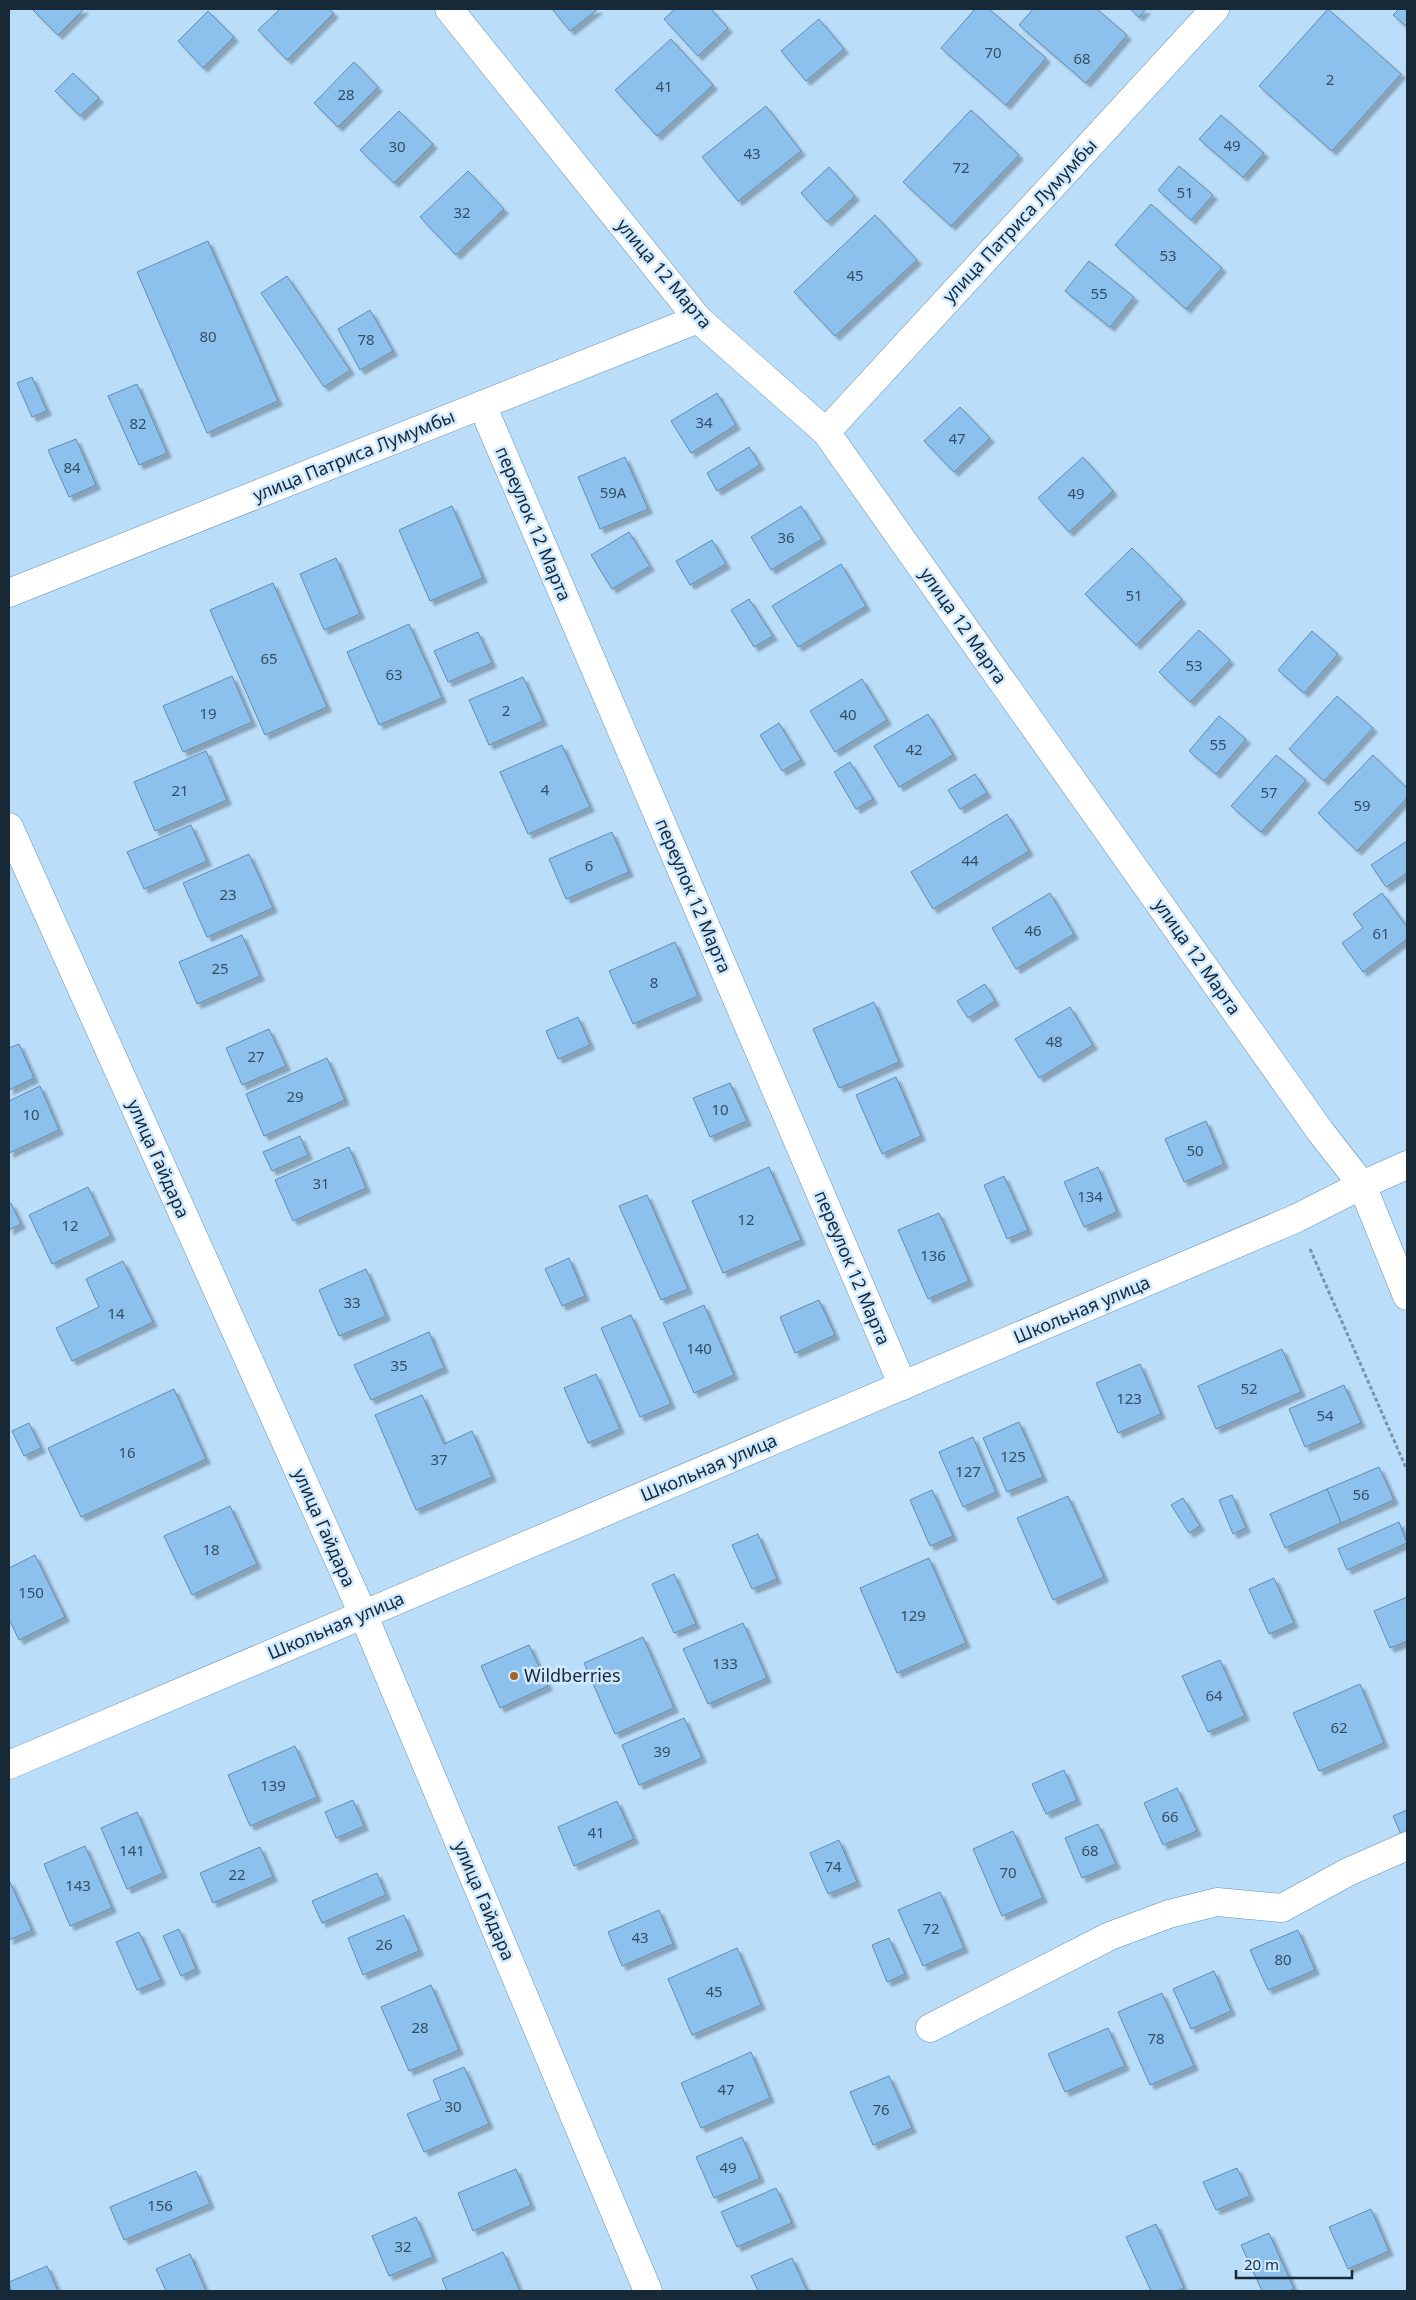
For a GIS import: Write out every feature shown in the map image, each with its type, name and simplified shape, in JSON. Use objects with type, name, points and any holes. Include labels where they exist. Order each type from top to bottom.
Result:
[{"type":"street","name":"улица 12 Марта","points":[[449,9],[698,319],[826,432],[1320,1131],[1362,1185],[1407,1296]]},
{"type":"street","name":"улица Патриса Лумумбы","points":[[826,432],[1215,9]]},
{"type":"street","name":"улица Патриса Лумумбы","points":[[9,593],[698,319]]},
{"type":"street","name":"переулок 12 Марта","points":[[482,405],[903,1386]]},
{"type":"street","name":"улица Гайдара","points":[[9,827],[363,1614],[648,2291]]},
{"type":"street","name":"Школьная улица","points":[[9,1765],[1297,1218],[1362,1185],[1407,1165]]},
{"type":"street","points":[[930,2028],[1118,1933],[1169,1914],[1217,1902],[1282,1908],[1348,1872],[1407,1846]]},
{"type":"path","points":[[1297,1218],[1407,1470]]},
{"type":"building","points":[[32,9],[84,9],[58,35]]},
{"type":"building","points":[[280,9],[329,9],[334,13],[287,60],[258,30]]},
{"type":"building","points":[[552,9],[598,9],[570,31]]},
{"type":"building","points":[[675,9],[711,9],[728,28],[698,56],[664,19]]},
{"type":"building","points":[[975,9],[989,9],[1046,58],[1006,105],[941,48]]},
{"type":"building","points":[[1033,9],[1097,9],[1127,35],[1086,83],[1019,25]]},
{"type":"building","points":[[1130,9],[1146,9],[1139,17]]},
{"type":"building","points":[[1328,9],[1401,74],[1332,151],[1259,86]]},
{"type":"building","points":[[1399,9],[1407,9],[1407,27],[1393,15]]},
{"type":"building","points":[[208,11],[234,37],[203,68],[178,41]]},
{"type":"building","points":[[819,19],[844,49],[806,81],[781,51]]},
{"type":"building","points":[[671,39],[713,85],[657,136],[615,90]]},
{"type":"building","points":[[354,62],[378,87],[338,127],[314,103]]},
{"type":"building","points":[[73,73],[99,98],[80,116],[55,91]]},
{"type":"building","points":[[766,106],[801,151],[738,201],[702,157]]},
{"type":"building","points":[[971,110],[1019,155],[951,226],[903,182]]},
{"type":"building","points":[[399,111],[433,144],[394,183],[360,150]]},
{"type":"building","points":[[1221,115],[1264,153],[1243,177],[1199,139]]},
{"type":"building","points":[[1179,166],[1213,195],[1191,220],[1158,190]]},
{"type":"building","points":[[829,167],[855,196],[827,222],[801,193]]},
{"type":"building","points":[[468,171],[504,209],[456,255],[420,217]]},
{"type":"building","points":[[1151,204],[1222,268],[1186,309],[1115,245]]},
{"type":"building","points":[[875,215],[917,260],[835,336],[794,292]]},
{"type":"building","points":[[208,241],[278,401],[207,433],[137,272]]},
{"type":"building","points":[[1089,261],[1134,297],[1110,327],[1065,291]]},
{"type":"building","points":[[287,276],[350,370],[324,387],[261,293]]},
{"type":"building","points":[[370,310],[393,351],[360,370],[338,329]]},
{"type":"building","points":[[32,377],[47,411],[32,417],[17,383]]},
{"type":"building","points":[[137,384],[167,453],[139,465],[108,396]]},
{"type":"building","points":[[717,393],[736,425],[691,453],[671,421]]},
{"type":"building","points":[[960,407],[990,438],[954,472],[924,441]]},
{"type":"building","points":[[76,439],[96,485],[69,497],[48,450]]},
{"type":"building","points":[[749,447],[760,465],[717,491],[707,473]]},
{"type":"building","points":[[625,457],[648,509],[600,529],[578,477]]},
{"type":"building","points":[[1083,457],[1113,491],[1069,532],[1038,498]]},
{"type":"building","points":[[452,506],[483,578],[430,601],[399,530]]},
{"type":"building","points":[[801,506],[822,539],[771,570],[751,537]]},
{"type":"building","points":[[629,532],[650,566],[612,589],[591,555]]},
{"type":"building","points":[[712,540],[726,564],[690,585],[676,561]]},
{"type":"building","points":[[1132,548],[1182,599],[1136,645],[1085,594]]},
{"type":"building","points":[[336,558],[360,614],[324,630],[300,574]]},
{"type":"building","points":[[841,564],[866,606],[798,647],[772,606]]},
{"type":"building","points":[[273,583],[327,707],[265,735],[210,610]]},
{"type":"building","points":[[749,599],[773,636],[754,647],[731,610]]},
{"type":"building","points":[[409,624],[442,698],[379,725],[347,652]]},
{"type":"building","points":[[1199,630],[1230,660],[1190,702],[1159,672]]},
{"type":"building","points":[[1312,631],[1338,654],[1304,693],[1278,670]]},
{"type":"building","points":[[478,632],[492,663],[448,682],[434,651]]},
{"type":"building","points":[[232,676],[252,722],[183,752],[163,706]]},
{"type":"building","points":[[523,677],[543,721],[489,745],[469,700]]},
{"type":"building","points":[[862,679],[887,720],[835,752],[810,711]]},
{"type":"building","points":[[1337,696],[1373,728],[1324,781],[1289,749]]},
{"type":"building","points":[[928,714],[953,755],[899,787],[874,746]]},
{"type":"building","points":[[1219,716],[1246,739],[1216,774],[1189,751]]},
{"type":"building","points":[[779,723],[801,760],[782,771],[760,735]]},
{"type":"building","points":[[562,745],[590,807],[528,834],[500,772]]},
{"type":"building","points":[[206,751],[227,800],[155,831],[134,782]]},
{"type":"building","points":[[1276,755],[1306,780],[1261,832],[1231,806]]},
{"type":"building","points":[[1373,755],[1407,788],[1407,798],[1357,851],[1318,813]]},
{"type":"building","points":[[850,762],[873,799],[856,809],[834,772]]},
{"type":"building","points":[[975,774],[987,793],[960,809],[948,790]]},
{"type":"building","points":[[1007,814],[1029,851],[933,909],[911,872]]},
{"type":"building","points":[[191,825],[207,861],[144,889],[127,852]]},
{"type":"building","points":[[612,832],[629,872],[566,899],[549,859]]},
{"type":"building","points":[[1407,841],[1407,873],[1386,887],[1371,865]]},
{"type":"building","points":[[249,854],[273,908],[207,937],[183,883]]},
{"type":"building","points":[[1050,893],[1074,934],[1016,969],[992,928]]},
{"type":"building","points":[[1382,893],[1407,927],[1407,939],[1363,972],[1342,943],[1363,928],[1353,914]]},
{"type":"building","points":[[242,935],[260,976],[197,1004],[179,962]]},
{"type":"building","points":[[675,942],[698,996],[633,1024],[609,971]]},
{"type":"building","points":[[985,984],[995,1001],[968,1018],[957,1001]]},
{"type":"building","points":[[874,1002],[899,1062],[839,1088],[813,1029]]},
{"type":"building","points":[[1070,1007],[1093,1045],[1039,1078],[1015,1039]]},
{"type":"building","points":[[578,1017],[590,1045],[558,1059],[546,1031]]},
{"type":"building","points":[[269,1029],[286,1066],[242,1085],[226,1048]]},
{"type":"building","points":[[19,1044],[34,1078],[9,1090],[9,1048]]},
{"type":"building","points":[[327,1058],[345,1100],[264,1136],[246,1094]]},
{"type":"building","points":[[896,1077],[921,1136],[882,1154],[856,1095]]},
{"type":"building","points":[[730,1083],[747,1121],[710,1137],[693,1098]]},
{"type":"building","points":[[40,1086],[59,1130],[9,1153],[9,1101]]},
{"type":"building","points":[[1206,1121],[1224,1164],[1184,1182],[1165,1139]]},
{"type":"building","points":[[300,1136],[308,1155],[272,1171],[263,1152]]},
{"type":"building","points":[[349,1147],[366,1188],[293,1221],[275,1180]]},
{"type":"building","points":[[769,1167],[801,1240],[723,1273],[692,1201]]},
{"type":"building","points":[[1098,1167],[1117,1212],[1084,1227],[1064,1182]]},
{"type":"building","points":[[1004,1176],[1028,1230],[1007,1239],[984,1185]]},
{"type":"building","points":[[88,1187],[111,1236],[52,1264],[29,1215]]},
{"type":"building","points":[[647,1195],[688,1289],[661,1300],[619,1206]]},
{"type":"building","points":[[11,1203],[21,1224],[9,1230],[9,1204]]},
{"type":"building","points":[[939,1213],[969,1281],[928,1299],[898,1230]]},
{"type":"building","points":[[569,1258],[585,1296],[562,1306],[545,1269]]},
{"type":"building","points":[[123,1261],[153,1322],[72,1361],[56,1328],[99,1307],[86,1279]]},
{"type":"building","points":[[366,1269],[386,1316],[339,1336],[319,1290]]},
{"type":"building","points":[[819,1300],[835,1335],[795,1353],[780,1317]]},
{"type":"building","points":[[704,1305],[734,1375],[694,1393],[663,1323]]},
{"type":"building","points":[[631,1315],[671,1404],[640,1417],[601,1328]]},
{"type":"building","points":[[429,1332],[444,1368],[371,1400],[354,1365]]},
{"type":"building","points":[[1282,1349],[1301,1392],[1216,1429],[1198,1386]]},
{"type":"building","points":[[1140,1364],[1161,1414],[1118,1433],[1096,1383]]},
{"type":"building","points":[[596,1374],[620,1429],[588,1443],[564,1388]]},
{"type":"building","points":[[1344,1385],[1361,1423],[1305,1447],[1289,1409]]},
{"type":"building","points":[[174,1389],[206,1459],[81,1517],[48,1448]]},
{"type":"building","points":[[422,1395],[444,1444],[472,1431],[492,1477],[416,1510],[375,1415]]},
{"type":"building","points":[[1019,1422],[1043,1477],[1007,1492],[983,1438]]},
{"type":"building","points":[[29,1423],[41,1448],[24,1456],[12,1431]]},
{"type":"building","points":[[973,1437],[996,1492],[963,1507],[939,1452]]},
{"type":"building","points":[[1379,1467],[1394,1500],[1341,1523],[1327,1489]]},
{"type":"building","points":[[1327,1489],[1341,1523],[1285,1548],[1270,1514]]},
{"type":"building","points":[[932,1490],[953,1536],[930,1546],[910,1500]]},
{"type":"building","points":[[1232,1495],[1246,1528],[1233,1534],[1219,1500]]},
{"type":"building","points":[[1068,1496],[1104,1577],[1053,1600],[1017,1518]]},
{"type":"building","points":[[1183,1498],[1200,1526],[1189,1533],[1171,1505]]},
{"type":"building","points":[[230,1506],[257,1564],[192,1595],[164,1536]]},
{"type":"building","points":[[1399,1522],[1407,1543],[1347,1570],[1338,1549]]},
{"type":"building","points":[[758,1534],[777,1579],[752,1589],[732,1545]]},
{"type":"building","points":[[35,1555],[65,1617],[19,1640],[9,1619],[9,1568]]},
{"type":"building","points":[[929,1558],[966,1643],[897,1673],[860,1588]]},
{"type":"building","points":[[674,1574],[696,1624],[674,1633],[652,1584]]},
{"type":"building","points":[[1274,1578],[1294,1623],[1269,1634],[1249,1589]]},
{"type":"building","points":[[1407,1597],[1407,1641],[1390,1648],[1374,1611]]},
{"type":"building","points":[[743,1623],[767,1678],[708,1704],[683,1649]]},
{"type":"building","points":[[643,1637],[674,1708],[615,1734],[584,1663]]},
{"type":"building","name":"Wildberries","points":[[529,1645],[548,1686],[500,1708],[481,1666]]},
{"type":"building","points":[[1220,1660],[1245,1716],[1208,1732],[1182,1676]]},
{"type":"building","points":[[1360,1684],[1384,1743],[1319,1771],[1293,1713]]},
{"type":"building","points":[[684,1718],[702,1758],[639,1785],[622,1745]]},
{"type":"building","points":[[295,1746],[317,1797],[250,1826],[228,1775]]},
{"type":"building","points":[[1064,1770],[1077,1800],[1046,1814],[1032,1784]]},
{"type":"building","points":[[1177,1788],[1197,1831],[1163,1845],[1144,1803]]},
{"type":"building","points":[[353,1800],[364,1826],[336,1838],[325,1812]]},
{"type":"building","points":[[617,1801],[634,1839],[574,1866],[558,1827]]},
{"type":"building","points":[[1407,1810],[1407,1835],[1402,1837],[1393,1816]]},
{"type":"building","points":[[137,1812],[163,1873],[127,1889],[101,1828]]},
{"type":"building","points":[[1098,1824],[1116,1864],[1082,1878],[1065,1838]]},
{"type":"building","points":[[1013,1831],[1043,1898],[1002,1916],[973,1849]]},
{"type":"building","points":[[839,1840],[857,1882],[828,1894],[810,1853]]},
{"type":"building","points":[[85,1846],[112,1908],[70,1926],[44,1864]]},
{"type":"building","points":[[260,1847],[273,1877],[213,1903],[200,1873]]},
{"type":"building","points":[[377,1873],[386,1895],[322,1923],[312,1901]]},
{"type":"building","points":[[9,1880],[32,1930],[9,1940]]},
{"type":"building","points":[[940,1892],[964,1948],[923,1966],[898,1910]]},
{"type":"building","points":[[659,1910],[673,1944],[622,1966],[608,1932]]},
{"type":"building","points":[[404,1915],[419,1951],[363,1975],[348,1938]]},
{"type":"building","points":[[179,1929],[196,1969],[181,1976],[163,1936]]},
{"type":"building","points":[[1298,1930],[1315,1970],[1268,1990],[1250,1950]]},
{"type":"building","points":[[139,1932],[161,1980],[137,1990],[116,1942]]},
{"type":"building","points":[[889,1938],[905,1974],[887,1982],[872,1945]]},
{"type":"building","points":[[737,1948],[761,2005],[692,2035],[668,1979]]},
{"type":"building","points":[[1214,1971],[1231,2011],[1191,2029],[1173,1989]]},
{"type":"building","points":[[431,1985],[459,2050],[409,2071],[381,2007]]},
{"type":"building","points":[[1162,1993],[1194,2066],[1150,2085],[1118,2012]]},
{"type":"building","points":[[1108,2028],[1125,2066],[1065,2092],[1048,2054]]},
{"type":"building","points":[[751,2052],[770,2098],[701,2128],[681,2083]]},
{"type":"building","points":[[464,2067],[489,2124],[424,2152],[407,2114],[441,2100],[433,2080]]},
{"type":"building","points":[[889,2076],[912,2128],[873,2145],[850,2092]]},
{"type":"building","points":[[742,2137],[760,2178],[714,2198],[696,2157]]},
{"type":"building","points":[[1237,2168],[1250,2196],[1216,2210],[1203,2182]]},
{"type":"building","points":[[516,2169],[531,2205],[473,2231],[458,2193]]},
{"type":"building","points":[[196,2171],[210,2204],[124,2240],[110,2207]]},
{"type":"building","points":[[776,2188],[792,2223],[737,2247],[721,2212]]},
{"type":"building","points":[[1371,2209],[1389,2251],[1348,2269],[1329,2227]]},
{"type":"building","points":[[416,2217],[433,2257],[389,2276],[372,2236]]},
{"type":"building","points":[[1156,2224],[1184,2288],[1176,2291],[1151,2291],[1126,2237]]},
{"type":"building","points":[[1269,2233],[1294,2289],[1288,2291],[1262,2291],[1241,2245]]},
{"type":"building","points":[[503,2252],[520,2291],[447,2291],[442,2279]]},
{"type":"building","points":[[190,2254],[206,2291],[166,2291],[156,2269]]},
{"type":"building","points":[[792,2258],[807,2291],[758,2291],[751,2276]]},
{"type":"building","points":[[47,2266],[58,2291],[11,2291],[9,2282]]},
{"type":"place","name":"Wildberries","points":[[514,1676]]}]
